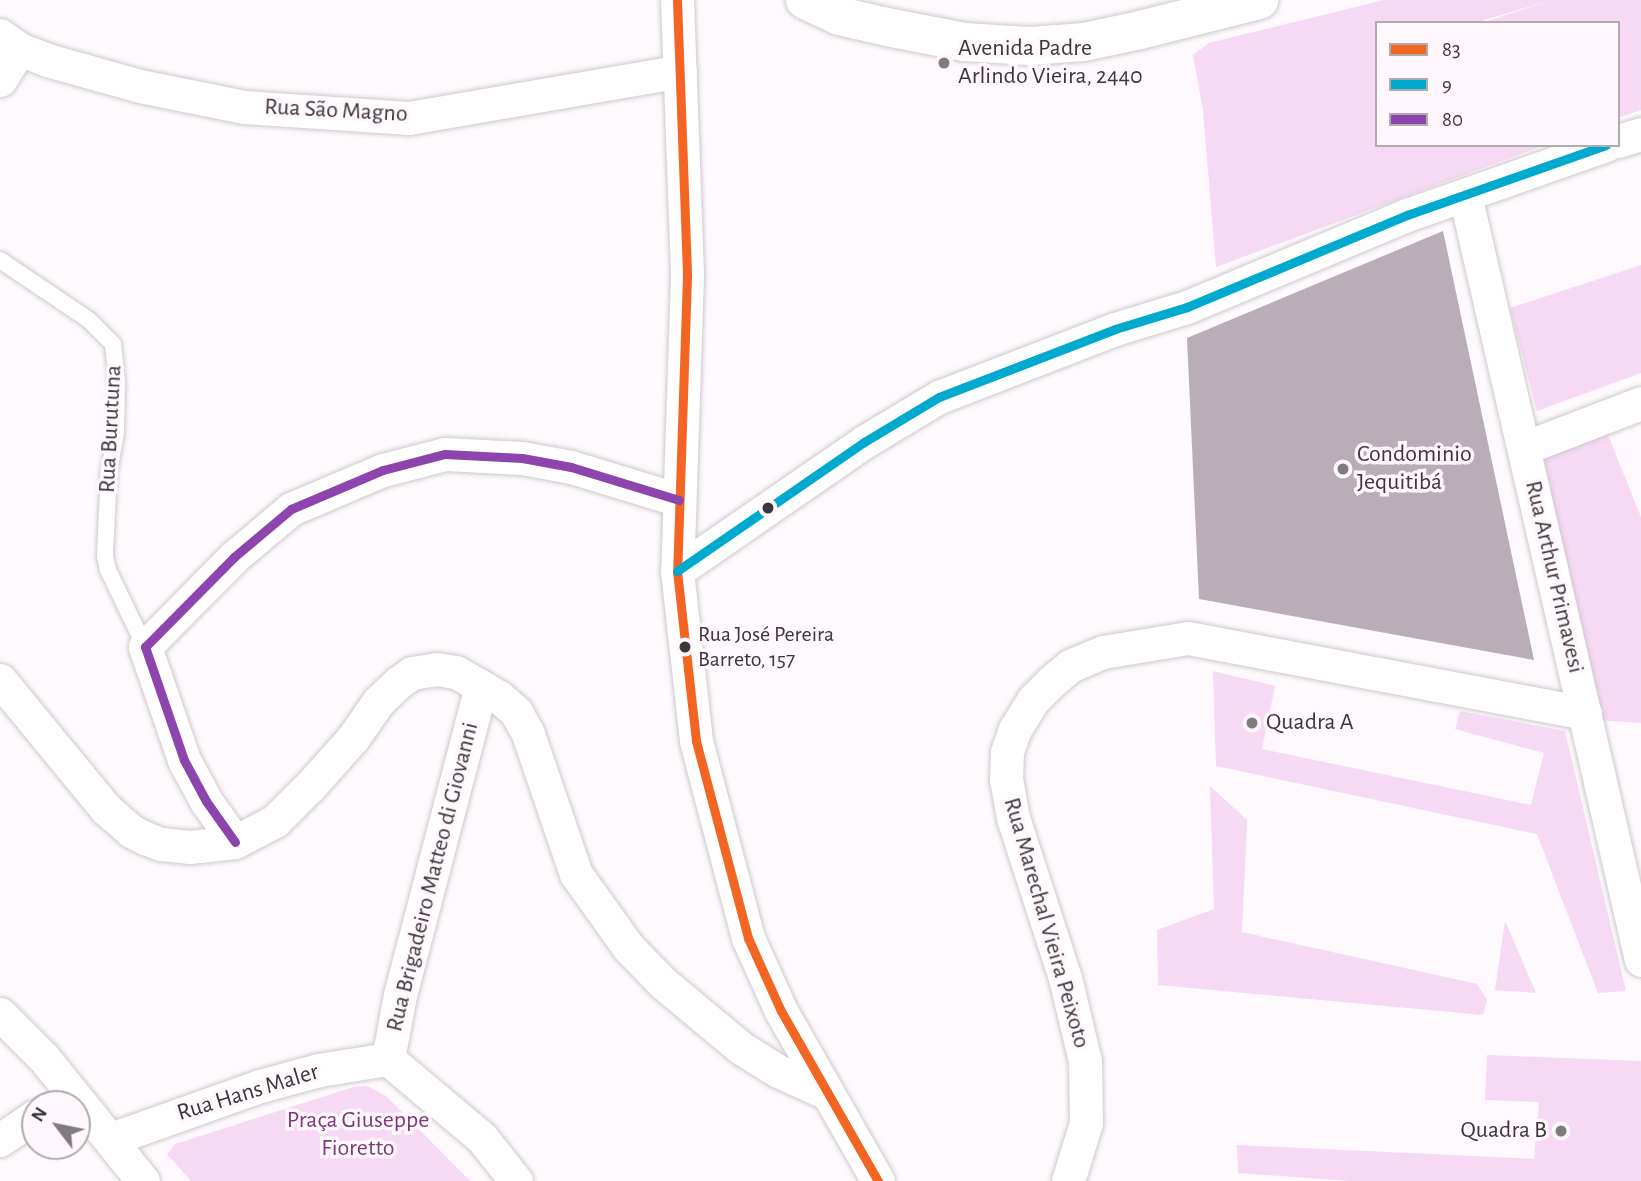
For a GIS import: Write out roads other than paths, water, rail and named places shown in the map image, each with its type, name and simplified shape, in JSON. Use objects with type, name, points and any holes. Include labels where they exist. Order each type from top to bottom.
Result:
[{"type":"main road","points":[[805,0],[839,16],[892,29],[965,43],[1030,46],[1117,35],[1259,0]]},
{"type":"street","points":[[677,0],[687,310],[677,571],[696,741],[748,938],[781,1012],[878,1181]]},
{"type":"street","points":[[0,80],[9,42]]},
{"type":"street","name":"Rua São Magno","points":[[9,42],[47,60],[140,86],[244,107],[409,118],[680,71]]},
{"type":"street","points":[[1620,140],[1641,134]]},
{"type":"street","points":[[677,571],[864,442],[939,397],[1115,329],[1187,307],[1407,215],[1600,147]]},
{"type":"street","name":"Rua Arthur Primavesi","points":[[1465,195],[1641,960]]},
{"type":"street","points":[[1524,447],[1641,403]]},
{"type":"street","points":[[235,842],[206,801],[184,760],[145,647],[234,558],[291,509],[383,470],[445,454],[522,458],[571,467],[679,500]]},
{"type":"street","name":"Rua Marechal Vieira Peixoto","points":[[1068,1181],[1086,1123],[1085,1061],[1065,978],[1013,818],[1006,780],[1007,752],[1015,729],[1033,700],[1051,682],[1070,666],[1102,652],[1188,638],[1586,713]]},
{"type":"street","points":[[0,680],[80,780],[131,831],[161,844],[181,846],[235,842],[275,821],[353,738],[378,702],[412,673],[436,669],[456,672],[481,686],[516,712],[528,734],[576,874],[628,947],[691,1007],[741,1048],[778,1071],[827,1093]]},
{"type":"street","name":"Rua Brigadeiro Matteo di Giovanni","points":[[481,686],[400,995],[388,1059],[482,1139],[516,1181]]},
{"type":"street","points":[[0,1014],[44,1058],[58,1090]]},
{"type":"street","name":"Rua Hans Maler","points":[[111,1139],[260,1086],[319,1070],[388,1059]]},
{"type":"street","points":[[91,1123],[111,1139],[144,1181]]},
{"type":"street","points":[[0,1140],[21,1126]]},
{"type":"lane","name":"Rua Burutuna","points":[[0,260],[89,320],[113,344],[117,380],[116,432],[109,470],[105,556],[108,570],[145,647]]},
{"type":"place","name":"Avenida Padre Arlindo Vieira, 2440","points":[[944,63]]},
{"type":"place","name":"Condominio Jequitibá","points":[[1343,469]]},
{"type":"place","name":"Rua José Pereira Barreto, 157","points":[[685,647]]},
{"type":"place","name":"Quadra A","points":[[1252,723]]},
{"type":"place","name":"Quadra B","points":[[1561,1131]]},
{"type":"park label","name":"Praça Giuseppe Fioretto","points":[[358,1135]]}]
